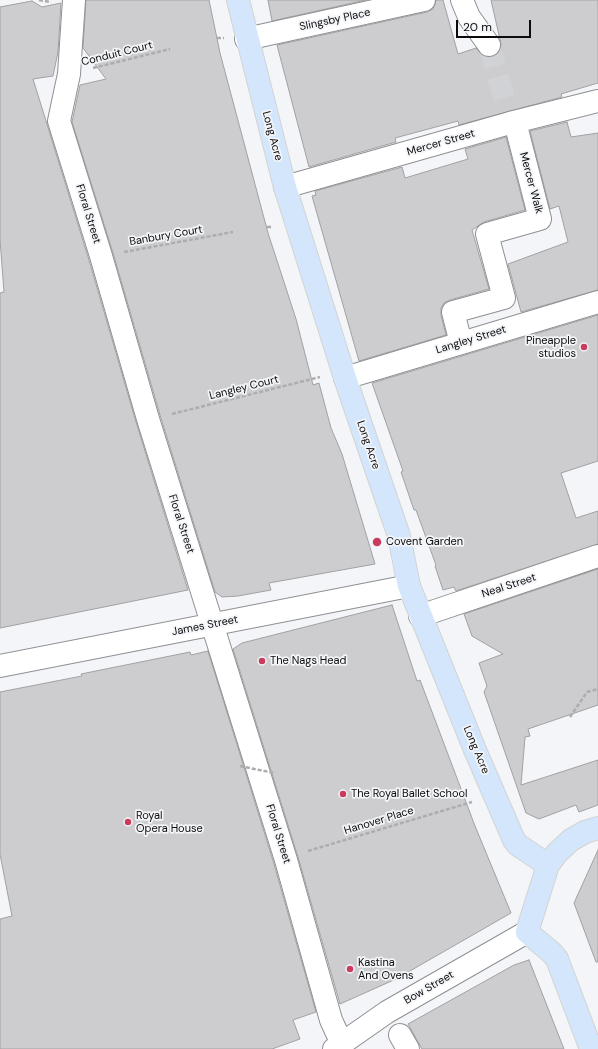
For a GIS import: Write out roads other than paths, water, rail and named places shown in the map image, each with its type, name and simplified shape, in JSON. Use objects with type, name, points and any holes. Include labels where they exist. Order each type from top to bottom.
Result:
[{"type":"main road","name":"Long Acre","points":[[238,0],[246,39],[285,187],[345,378],[399,536],[409,586],[475,750],[514,840],[518,845],[548,865]]},
{"type":"main road","points":[[591,1049],[557,959],[527,932],[548,865],[557,853],[571,840],[585,832],[598,828]]},
{"type":"street","name":"Floral Street","points":[[74,0],[69,74],[59,121],[101,256],[148,419],[286,860],[338,1046]]},
{"type":"street","name":"Slingsby Place","points":[[246,39],[424,0]]},
{"type":"street","points":[[462,0],[468,16],[489,45]]},
{"type":"street","name":"Mercer Street","points":[[285,187],[510,118],[598,101]]},
{"type":"street","name":"Mercer Walk","points":[[510,118],[540,219],[487,234],[504,298],[514,327]]},
{"type":"street","points":[[461,343],[453,312],[504,298]]},
{"type":"street","name":"Langley Street","points":[[345,378],[598,302]]},
{"type":"street","name":"Neal Street","points":[[420,616],[598,556]]},
{"type":"street","name":"James Street","points":[[0,666],[409,586]]},
{"type":"street","name":"Bow Street","points":[[338,1046],[387,1012],[527,932]]},
{"type":"tunnel","points":[[489,45],[507,108]]},
{"type":"place","name":"Pineapple studios","points":[[584,347]]},
{"type":"place","name":"Covent Garden","points":[[377,542]]},
{"type":"place","name":"The Nags Head","points":[[262,661]]},
{"type":"place","name":"The Royal Ballet School","points":[[343,794]]},
{"type":"place","name":"Royal Opera House","points":[[128,822]]},
{"type":"place","name":"Kastina And Ovens","points":[[350,969]]}]
